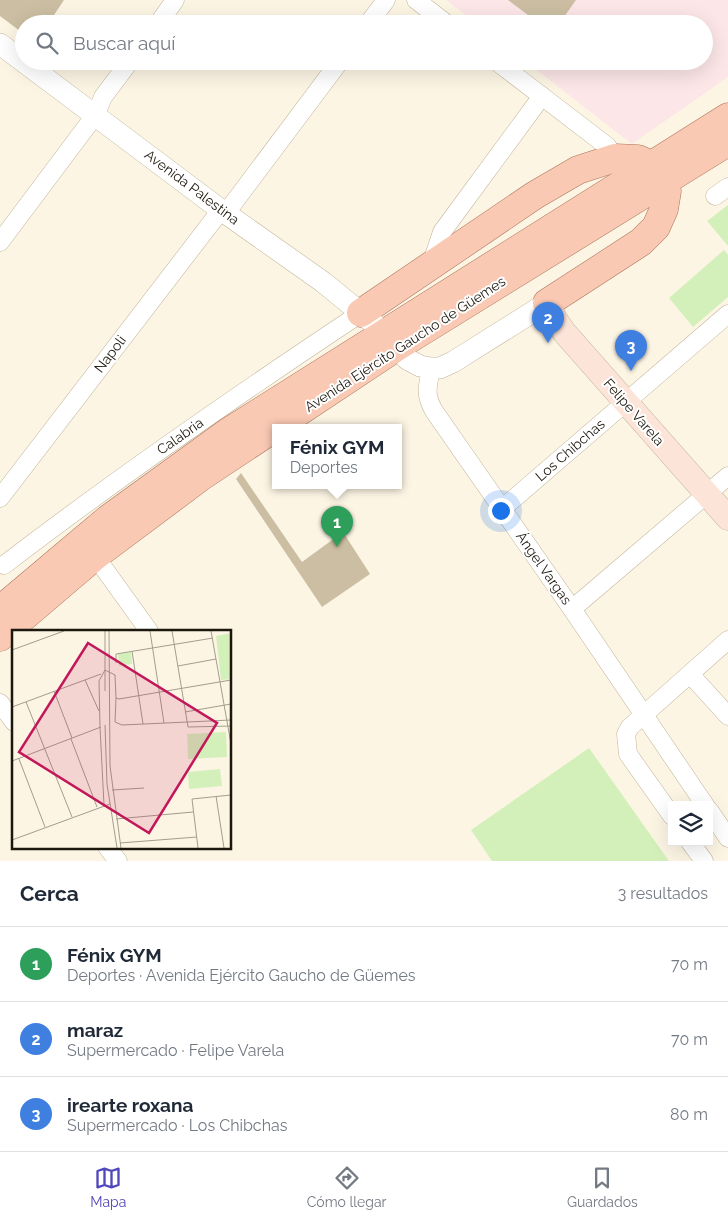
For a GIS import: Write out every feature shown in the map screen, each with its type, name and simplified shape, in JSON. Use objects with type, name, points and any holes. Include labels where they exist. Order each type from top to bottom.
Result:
[{"type":"main road","name":"Avenida Ejército Gaucho de Güemes","points":[[0,610],[108,519],[228,432],[390,340],[657,174],[728,117]]},
{"type":"main road","name":"Avenida Ejército Gaucho de Güemes","points":[[657,174],[728,142]]},
{"type":"main road","points":[[361,313],[534,195],[578,170],[615,158],[638,159],[657,174],[666,191],[666,202],[660,220],[651,233],[641,242],[547,303]]},
{"type":"main road","name":"Felipe Varela","points":[[547,303],[564,332],[728,518]]},
{"type":"main road","name":"Avenida Ejército Gaucho de Güemes","points":[[274,424],[390,340]]},
{"type":"main road","name":"Avenida Ejército Gaucho de Güemes","points":[[0,637],[94,556],[272,425]]},
{"type":"street","points":[[164,15],[175,0]]},
{"type":"street","points":[[375,15],[386,0]]},
{"type":"street","points":[[416,0],[435,15]]},
{"type":"street","name":"Avenida Palestina","points":[[0,44],[15,55]]},
{"type":"street","name":"Avenida Palestina","points":[[36,70],[223,212],[323,282],[390,340]]},
{"type":"street","points":[[0,242],[96,114],[103,97],[123,70]]},
{"type":"street","name":"Napoli","points":[[0,498],[333,70]]},
{"type":"street","points":[[508,70],[606,146],[615,158]]},
{"type":"street","points":[[431,265],[442,232],[542,96]]},
{"type":"street","points":[[390,340],[407,359],[420,366],[440,368],[453,362],[547,303]]},
{"type":"street","name":"Calabria","points":[[2,564],[119,478],[235,397],[361,313]]},
{"type":"street","name":"Los Chibchas","points":[[502,508],[728,314]]},
{"type":"street","name":"Ángel Vargas","points":[[431,368],[427,393],[428,400],[702,801]]},
{"type":"street","points":[[572,608],[728,476]]},
{"type":"street","points":[[94,556],[148,630]]},
{"type":"street","points":[[2,564],[16,575],[24,588]]},
{"type":"street","points":[[668,810],[628,754],[626,734],[630,726],[728,640]]},
{"type":"street","points":[[690,674],[728,716]]},
{"type":"street","points":[[0,704],[12,719]]},
{"type":"street","points":[[713,816],[728,838]]},
{"type":"street","points":[[693,846],[704,861]]},
{"type":"street","points":[[108,848],[118,861]]},
{"type":"shaded area","points":[[446,0],[728,0],[728,77],[632,144],[537,70],[713,70],[713,15],[465,15]]},
{"type":"green space","points":[[728,205],[728,246],[707,221]]},
{"type":"green space","points":[[724,250],[728,255],[728,297],[693,327],[669,298]]},
{"type":"green space","points":[[589,748],[669,861],[492,861],[471,830]]},
{"type":"building","points":[[0,0],[64,0],[54,15],[15,15],[15,27],[0,16]]},
{"type":"building","points":[[508,0],[576,0],[565,15],[528,15]]},
{"type":"building","points":[[241,473],[302,562],[343,532],[370,574],[322,607],[236,479]]},
{"type":"place","name":"maraz","points":[[548,343]]},
{"type":"place","name":"irearte roxana","points":[[631,371]]},
{"type":"place","name":"Fénix GYM","points":[[337,547]]}]
